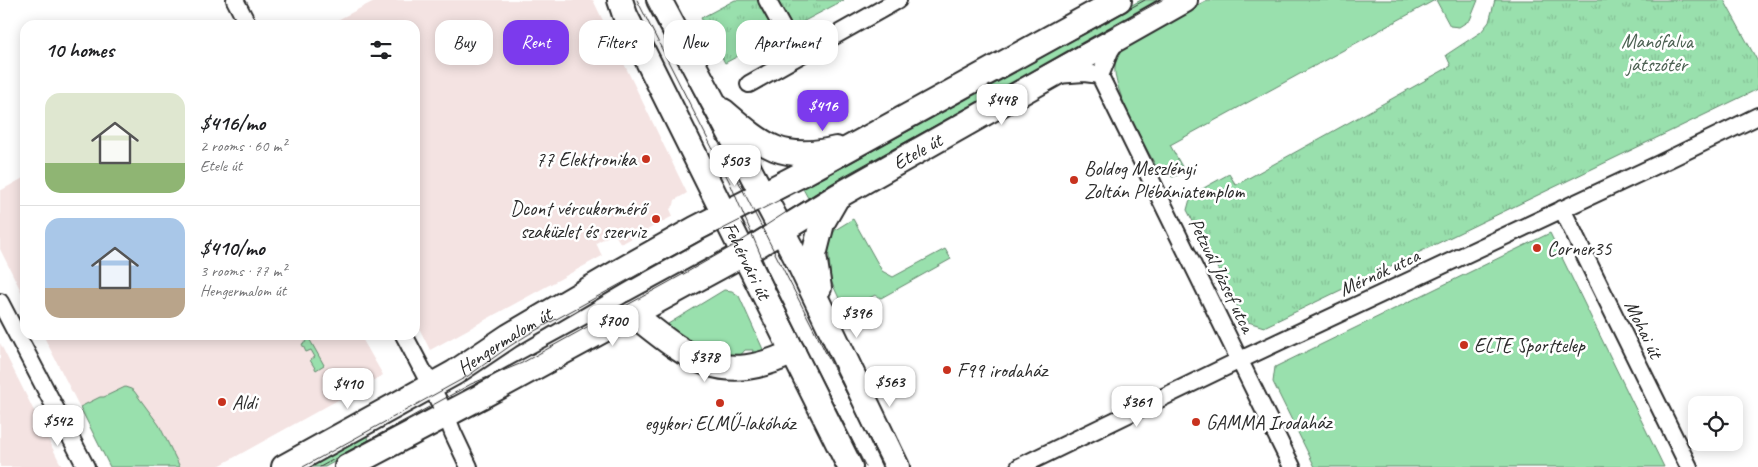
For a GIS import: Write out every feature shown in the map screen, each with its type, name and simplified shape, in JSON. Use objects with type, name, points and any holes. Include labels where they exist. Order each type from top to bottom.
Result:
[{"type":"main road","name":"Fehérvári út","points":[[620,0],[625,15],[850,467]]},
{"type":"main road","points":[[659,0],[764,194],[897,467]]},
{"type":"main road","name":"Etele út","points":[[725,214],[1119,0]]},
{"type":"main road","name":"Etele út","points":[[782,230],[838,196],[1185,0]]},
{"type":"main road","points":[[716,105],[778,151],[792,154],[808,154],[857,144]]},
{"type":"main road","points":[[823,312],[814,255],[822,223],[838,196]]},
{"type":"main road","name":"Hengermalom út","points":[[284,467],[431,386],[469,364],[509,336],[620,271],[725,214]]},
{"type":"main road","name":"Hengermalom út","points":[[347,467],[745,253],[782,230]]},
{"type":"main road","points":[[633,314],[677,348],[697,359],[714,365],[734,368],[750,367],[768,363],[793,352]]},
{"type":"street","points":[[235,0],[245,20]]},
{"type":"street","points":[[767,0],[778,20]]},
{"type":"street","points":[[838,34],[898,0]]},
{"type":"street","points":[[1052,75],[1084,73],[1100,75],[1118,37]]},
{"type":"street","points":[[749,84],[782,65]]},
{"type":"street","name":"Petzvál József utca","points":[[1100,75],[1113,105],[1292,467]]},
{"type":"street","name":"Mérnök utca","points":[[1019,467],[1240,360],[1758,116]]},
{"type":"street","name":"Mohai út","points":[[1562,209],[1689,467]]},
{"type":"street","points":[[0,302],[86,467]]},
{"type":"street","points":[[407,340],[446,415],[469,467]]},
{"type":"shaded area","points":[[376,0],[593,0],[603,20],[579,20],[579,65],[625,65],[687,193],[675,200],[674,205],[670,209],[673,216],[621,244],[614,233],[596,243],[602,256],[430,350],[420,330],[420,20],[338,20]]},
{"type":"shaded area","points":[[20,180],[20,289],[0,249],[0,191]]},
{"type":"shaded area","points":[[46,340],[363,340],[383,375],[217,467],[110,467]]},
{"type":"shaded area","points":[[0,343],[59,461],[63,467],[0,467]]},
{"type":"green space","points":[[735,0],[844,0],[806,20],[736,20],[736,57],[726,62],[726,20],[702,20],[701,18]]},
{"type":"green space","points":[[1141,0],[1166,0],[808,198],[802,187]]},
{"type":"green space","points":[[1207,0],[1435,0],[1170,145],[1185,172],[1173,177],[1158,170],[1138,133],[1119,89],[1115,76],[1115,63],[1124,45]]},
{"type":"green space","points":[[1436,0],[1478,0],[1470,20],[1459,27],[1450,26]]},
{"type":"green space","name":"Manófalva játszótér","points":[[1495,0],[1724,0],[1758,62],[1758,89],[1264,327],[1245,321],[1187,210],[1190,199],[1202,189],[1229,174],[1236,185],[1451,66],[1446,55],[1481,32],[1489,22]]},
{"type":"green space","points":[[853,219],[882,271],[893,277],[945,249],[951,259],[881,298],[875,295],[845,311],[831,281],[828,244],[835,230]]},
{"type":"green space","name":"ELTE Sporttelep","points":[[1550,233],[1664,467],[1315,467],[1273,382],[1275,367]]},
{"type":"green space","points":[[724,290],[732,291],[739,296],[766,356],[751,359],[753,350],[745,350],[739,357],[709,352],[682,338],[668,324]]},
{"type":"green space","points":[[305,340],[310,340],[324,365],[316,370],[310,360],[315,357],[311,350],[306,352],[302,344],[306,342]]},
{"type":"green space","points":[[125,387],[134,391],[159,425],[180,467],[110,467],[80,407]]},
{"type":"green space","points":[[364,430],[370,442],[325,467],[297,467]]},
{"type":"tram line","points":[[637,0],[730,183],[776,291],[866,467]]},
{"type":"tram line","points":[[646,0],[884,467]]},
{"type":"tram line","points":[[303,467],[468,376],[529,334],[701,240],[825,177],[1145,0]]},
{"type":"tram line","points":[[320,467],[471,384],[522,363],[664,285],[738,243],[844,176],[1162,0]]},
{"type":"place","name":"77 Elektronika","points":[[646,159]]},
{"type":"place","name":"Boldog Meszlényi Zoltán Plébániatemplom","points":[[1074,180]]},
{"type":"place","name":"Dcont vércukormérő szaküzlet és szerviz","points":[[656,219]]},
{"type":"place","name":"Corner35","points":[[1537,248]]},
{"type":"place","name":"ELTE Sporttelep","points":[[1464,345]]},
{"type":"place","name":"F99 irodaház","points":[[947,370]]},
{"type":"place","name":"Aldi","points":[[222,402]]},
{"type":"place","name":"egykori ELMŰ-lakóház","points":[[720,403]]},
{"type":"place","name":"GAMMA Irodaház","points":[[1196,422]]}]
